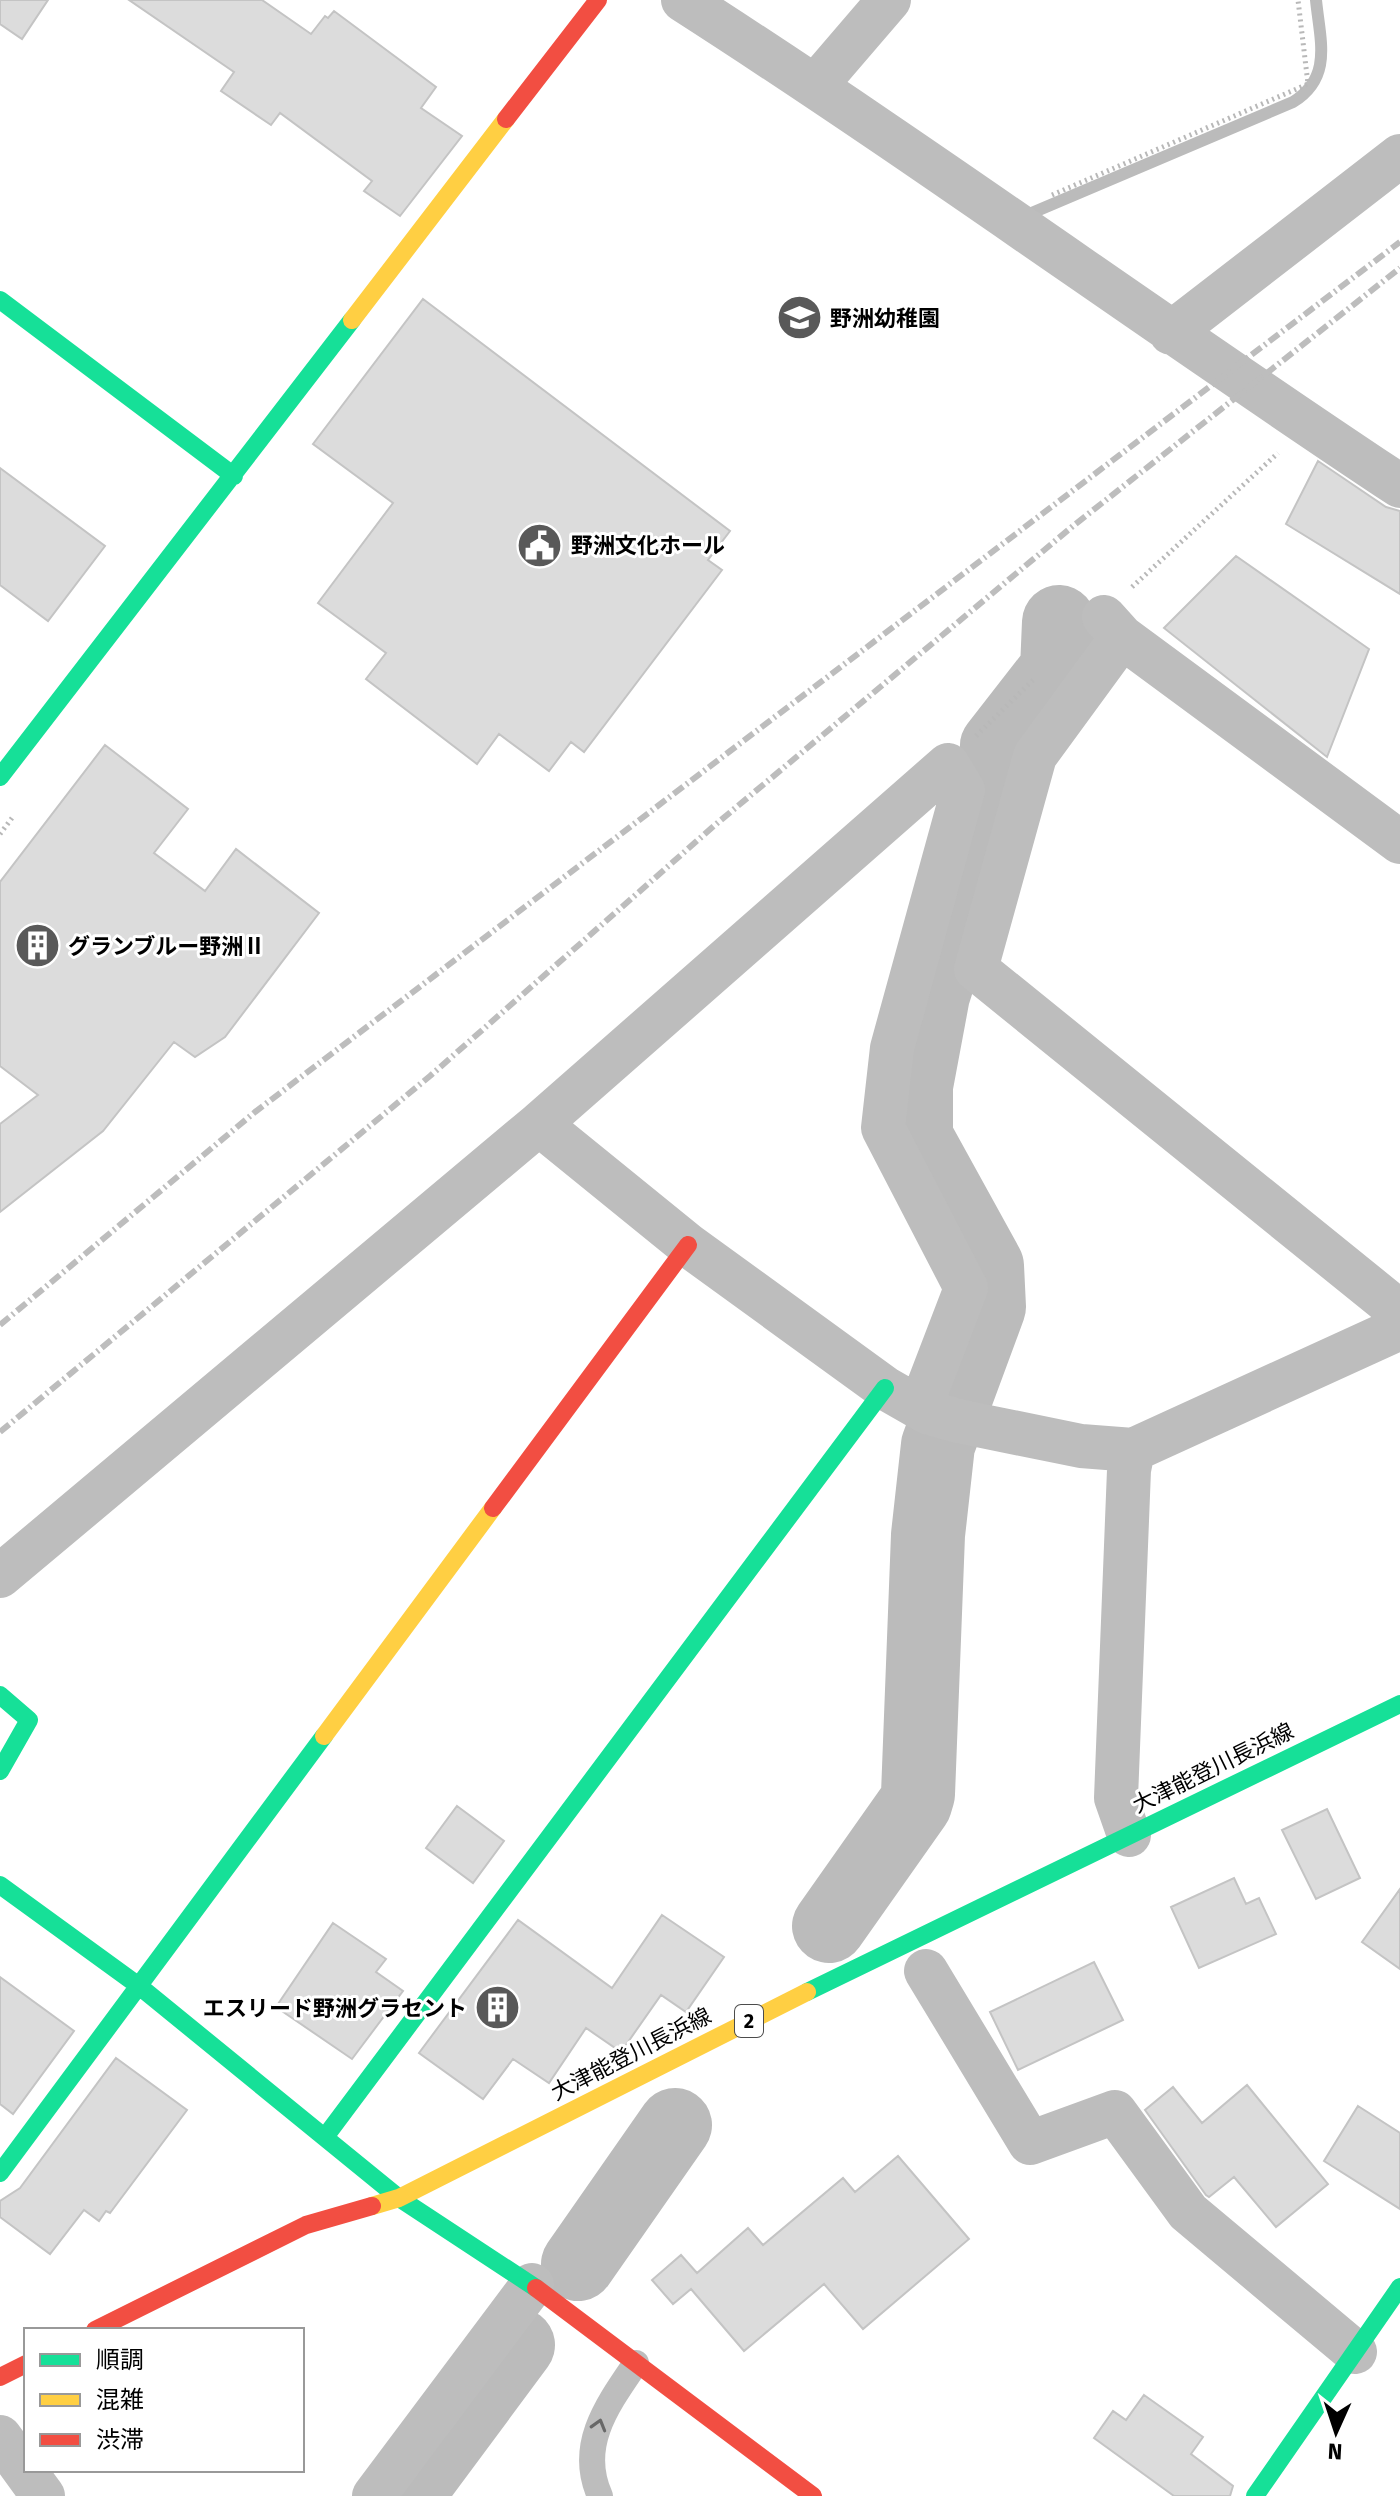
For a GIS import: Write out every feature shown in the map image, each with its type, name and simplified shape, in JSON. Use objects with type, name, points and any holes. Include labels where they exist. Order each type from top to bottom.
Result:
[{"type":"street","points":[[0,777],[598,0]]},
{"type":"street","points":[[683,0],[816,85],[1171,333],[1400,486]]},
{"type":"street","points":[[816,85],[889,0]]},
{"type":"street","points":[[1171,333],[1400,156]]},
{"type":"street","points":[[0,300],[234,476]]},
{"type":"street","points":[[1400,842],[1112,626],[1035,756],[976,969],[1400,1312]]},
{"type":"street","points":[[0,1576],[539,1124],[948,765],[963,790],[892,1048],[883,1128],[966,1288],[922,1407],[325,2137]]},
{"type":"street","points":[[539,1124],[688,1245],[922,1407],[1081,1446],[1133,1450],[1400,1328]]},
{"type":"street","points":[[0,2173],[688,1245]]},
{"type":"street","points":[[1129,1835],[1116,1798],[1129,1470],[1133,1450]]},
{"type":"street","points":[[0,1695],[29,1720],[0,1771]]},
{"type":"street","name":"大津能登川長浜線","points":[[99,2328],[306,2225],[399,2198],[904,1943],[1400,1704]]},
{"type":"street","points":[[0,1885],[139,1986],[399,2198],[532,2285],[813,2496]]},
{"type":"street","points":[[926,1971],[1030,2143],[1115,2112],[1188,2212],[1355,2352]]},
{"type":"street","points":[[374,2496],[532,2285]]},
{"type":"street","points":[[1255,2496],[1400,2287]]},
{"type":"street","points":[[0,2377],[24,2365]]},
{"type":"street","points":[[0,2437],[24,2470]]},
{"type":"street","points":[[26,2472],[43,2496]]},
{"type":"lane","points":[[600,2496],[591,2454],[601,2414],[636,2363]]},
{"type":"path","points":[[1003,216],[1308,84],[1298,0]]},
{"type":"path","points":[[1112,626],[1308,425]]},
{"type":"path","points":[[948,765],[1016,695]]},
{"type":"building","points":[[0,0],[48,0],[22,39],[0,24]]},
{"type":"building","points":[[129,0],[262,0],[311,34],[325,16],[328,18],[334,11],[436,87],[421,108],[462,136],[400,216],[364,191],[372,181],[280,113],[271,125],[221,91],[234,72]]},
{"type":"building","name":"野洲文化ホール","points":[[423,299],[730,531],[708,560],[722,570],[584,752],[571,742],[549,771],[499,734],[477,764],[366,679],[386,653],[318,603],[393,503],[313,444]]},
{"type":"building","points":[[1318,461],[1386,507],[1400,511],[1400,594],[1286,524]]},
{"type":"building","points":[[0,468],[105,546],[48,621],[0,585]]},
{"type":"building","points":[[1236,556],[1369,649],[1327,757],[1164,628]]},
{"type":"building","points":[[105,745],[188,809],[154,853],[205,891],[236,849],[319,913],[225,1037],[195,1057],[174,1042],[103,1131],[0,1212],[0,1124],[38,1095],[0,1066],[0,882]]},
{"type":"building","points":[[457,1806],[504,1841],[473,1883],[426,1848]]},
{"type":"building","points":[[1327,1809],[1360,1878],[1316,1899],[1282,1830]]},
{"type":"building","points":[[1234,1878],[1246,1904],[1259,1898],[1276,1934],[1199,1968],[1171,1907]]},
{"type":"building","points":[[1400,1889],[1400,1969],[1362,1942]]},
{"type":"building","points":[[662,1915],[724,1957],[686,2012],[661,1995],[621,2052],[586,2028],[549,2083],[513,2059],[483,2099],[419,2053],[518,1920],[612,1988]]},
{"type":"building","points":[[333,1923],[386,1959],[376,1972],[403,1991],[352,2059],[276,2007]]},
{"type":"building","points":[[1094,1962],[1123,2020],[1018,2070],[990,2012]]},
{"type":"building","points":[[0,1977],[74,2031],[13,2114],[0,2104]]},
{"type":"building","points":[[116,2058],[187,2110],[110,2213],[106,2211],[99,2221],[84,2210],[50,2254],[0,2217],[0,2201],[20,2188]]},
{"type":"building","points":[[1247,2085],[1328,2184],[1276,2227],[1234,2177],[1209,2197],[1206,2195],[1145,2110],[1173,2087],[1202,2123]]},
{"type":"building","points":[[1358,2106],[1400,2133],[1400,2209],[1324,2161]]},
{"type":"building","points":[[898,2156],[969,2239],[863,2329],[824,2284],[744,2351],[691,2289],[673,2304],[652,2280],[681,2255],[697,2273],[748,2228],[763,2245],[843,2178],[855,2192]]},
{"type":"building","points":[[1144,2395],[1203,2437],[1191,2454],[1233,2486],[1230,2496],[1174,2496],[1094,2438],[1113,2411],[1126,2420]]},
{"type":"waterway","points":[[1027,215],[1293,102],[1306,92],[1319,70],[1321,44],[1316,0]]},
{"type":"waterway","points":[[829,1926],[915,1804],[918,1794],[928,1535],[938,1445],[989,1307],[987,1266],[916,1137],[916,1086],[933,995],[975,862],[1000,765],[997,746],[1057,669],[1059,622]]},
{"type":"waterway","points":[[578,2264],[675,2125]]},
{"type":"waterway","points":[[406,2496],[518,2345]]},
{"type":"railway","points":[[0,1325],[255,1112],[1400,242]]},
{"type":"railway","points":[[0,1432],[430,1076],[715,825],[1073,526],[1400,268]]},
{"type":"traffic: fast","points":[[0,300],[234,476]]},
{"type":"traffic: fast","points":[[0,777],[352,320]]},
{"type":"traffic: fast","points":[[325,2137],[885,1388]]},
{"type":"traffic: fast","points":[[0,1695],[29,1720],[0,1771]]},
{"type":"traffic: fast","points":[[807,1992],[1400,1704]]},
{"type":"traffic: fast","points":[[0,2173],[324,1736]]},
{"type":"traffic: fast","points":[[0,1885],[139,1986],[399,2198],[536,2288]]},
{"type":"traffic: fast","points":[[1255,2496],[1400,2287]]},
{"type":"traffic: slow","points":[[352,320],[506,119]]},
{"type":"traffic: slow","points":[[324,1736],[493,1508]]},
{"type":"traffic: slow","points":[[372,2206],[399,2198],[807,1992]]},
{"type":"traffic: jam","points":[[506,119],[598,0]]},
{"type":"traffic: jam","points":[[493,1508],[688,1245]]},
{"type":"traffic: jam","points":[[99,2328],[306,2225],[372,2206]]},
{"type":"traffic: jam","points":[[536,2288],[813,2496]]},
{"type":"traffic: jam","points":[[0,2377],[24,2365]]},
{"type":"place","name":"野洲幼稚園","points":[[799,318]]},
{"type":"place","name":"野洲文化ホール","points":[[540,545]]},
{"type":"place","name":"グランブルー野洲Ⅱ","points":[[37,946]]},
{"type":"place","name":"エスリード野洲グラセント","points":[[498,2008]]}]
